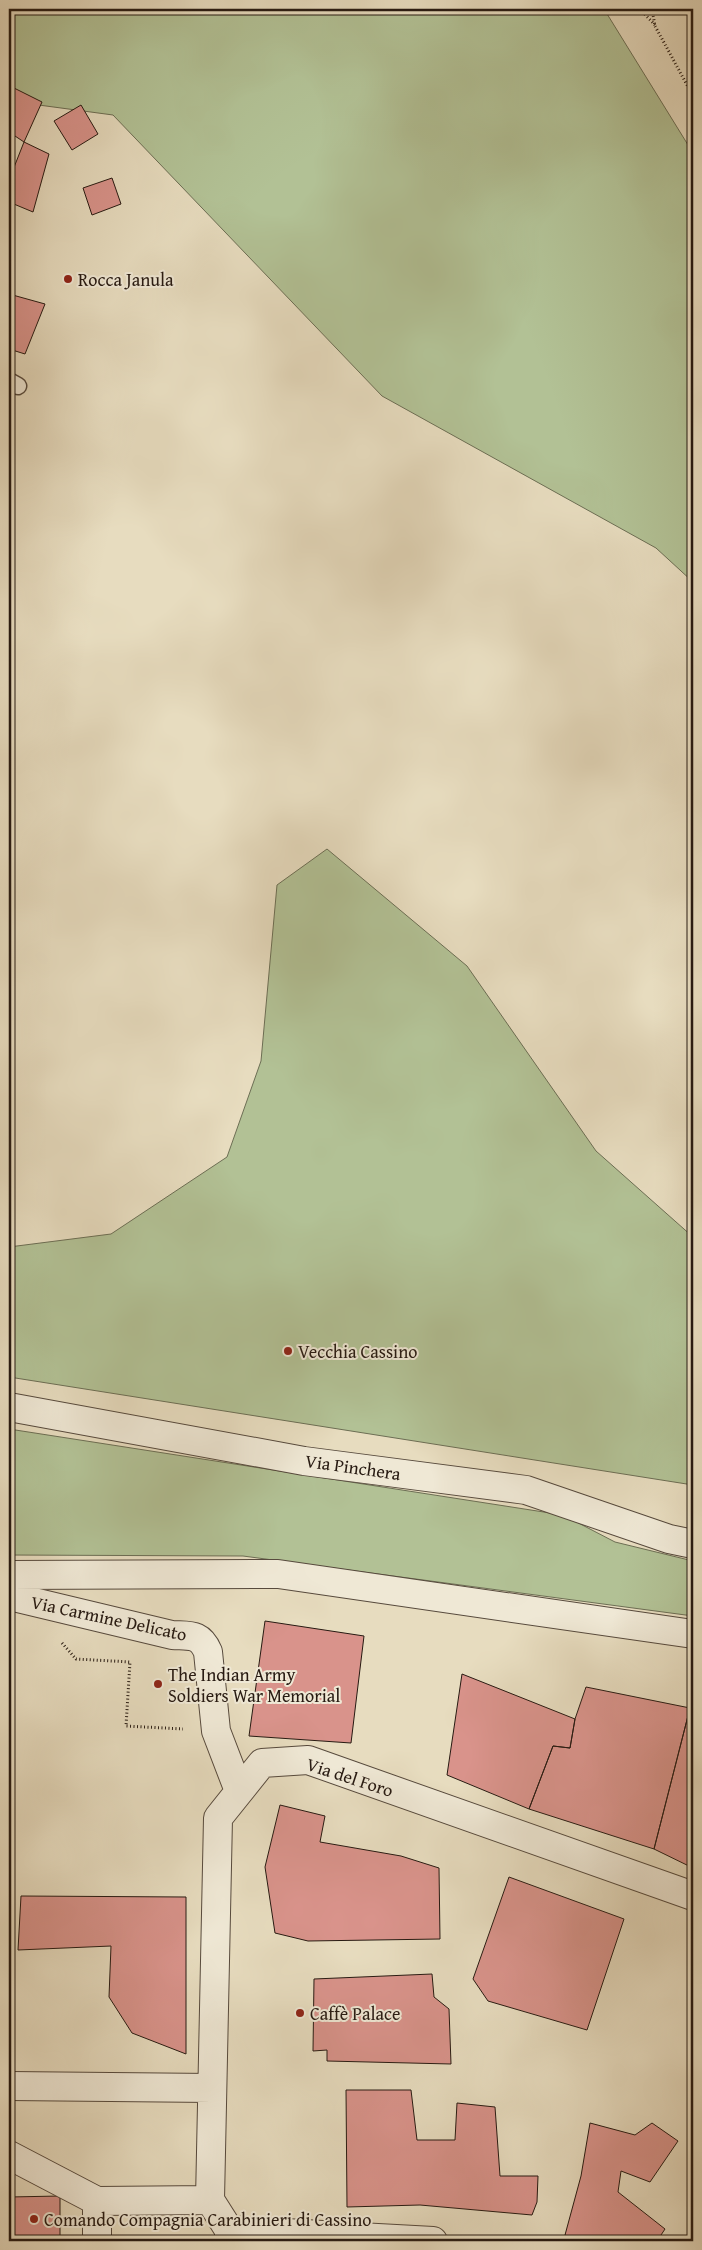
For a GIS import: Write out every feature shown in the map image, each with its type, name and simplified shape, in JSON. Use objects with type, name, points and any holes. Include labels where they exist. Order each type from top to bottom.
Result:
[{"type":"street","name":"Via Pinchera","points":[[9,1407],[304,1461],[526,1490],[669,1539],[693,1544]]},
{"type":"street","points":[[9,1575],[278,1574],[693,1634]]},
{"type":"street","name":"Via Carmine Delicato","points":[[9,1596],[172,1635],[194,1636],[204,1641],[208,1652],[216,1731],[239,1791]]},
{"type":"street","name":"Via del Foro","points":[[210,2200],[218,1818],[262,1763],[308,1760],[693,1896]]},
{"type":"street","points":[[9,2086],[212,2088]]},
{"type":"street","points":[[9,2155],[97,2201],[210,2200],[229,2236],[433,2241]]},
{"type":"street","points":[[97,2201],[97,2241]]},
{"type":"path","points":[[640,9],[655,26],[693,96]]},
{"type":"path","points":[[652,9],[655,26]]},
{"type":"path","points":[[60,1640],[76,1659],[130,1662],[126,1726],[216,1731]]},
{"type":"green space","points":[[9,9],[604,9],[693,153],[693,582],[656,548],[382,396],[113,115],[9,101]]},
{"type":"green space","points":[[327,849],[467,966],[596,1151],[693,1237],[693,1485],[9,1377],[9,1247],[111,1234],[227,1157],[261,1061],[277,885]]},
{"type":"green space","points":[[9,1429],[563,1515],[615,1542],[693,1561],[693,1616],[243,1556],[9,1555]]},
{"type":"building","points":[[12,87],[42,102],[24,142],[9,132],[9,93]]},
{"type":"building","points":[[81,105],[98,134],[72,150],[54,121]]},
{"type":"building","points":[[24,142],[49,154],[33,212],[9,202],[9,180]]},
{"type":"building","points":[[112,178],[121,204],[92,215],[83,188]]},
{"type":"building","points":[[9,294],[45,304],[25,354],[9,349]]},
{"type":"building","points":[[265,1621],[364,1636],[351,1743],[249,1736]]},
{"type":"building","points":[[462,1674],[575,1719],[570,1748],[553,1746],[529,1809],[447,1775]]},
{"type":"building","points":[[586,1687],[690,1708],[654,1849],[529,1809],[553,1746],[570,1748],[575,1719]]},
{"type":"building","points":[[690,1708],[693,1709],[693,1868],[654,1849]]},
{"type":"building","points":[[9,1728],[14,1728],[10,1832],[9,1832]]},
{"type":"building","points":[[280,1805],[325,1816],[320,1842],[401,1856],[439,1868],[440,1939],[308,1941],[275,1933],[265,1867]]},
{"type":"building","points":[[509,1877],[624,1919],[587,2030],[488,2001],[473,1979]]},
{"type":"building","points":[[21,1896],[186,1897],[186,2054],[132,2033],[109,1997],[111,1946],[18,1950]]},
{"type":"building","points":[[432,1974],[434,1997],[449,2009],[451,2064],[327,2061],[327,2050],[313,2051],[314,1979]]},
{"type":"building","points":[[346,2090],[411,2090],[417,2140],[455,2140],[457,2103],[495,2107],[500,2176],[538,2176],[537,2202],[532,2215],[420,2205],[347,2207]]},
{"type":"building","points":[[590,2123],[635,2135],[652,2123],[678,2141],[650,2182],[621,2171],[618,2192],[665,2229],[657,2241],[582,2241],[565,2235],[581,2176]]},
{"type":"building","name":"Comando Compagnia Carabinieri di Cassino","points":[[60,2196],[60,2241],[9,2241],[9,2197]]},
{"type":"building","points":[[148,2238],[182,2238],[182,2241],[148,2241]]},
{"type":"place","name":"Rocca Janula","points":[[68,279]]},
{"type":"place","name":"Vecchia Cassino","points":[[288,1351]]},
{"type":"place","name":"The Indian Army Soldiers War Memorial","points":[[158,1684]]},
{"type":"place","name":"Caffè Palace","points":[[300,2013]]},
{"type":"place","name":"Comando Compagnia Carabinieri di Cassino","points":[[34,2219]]}]
